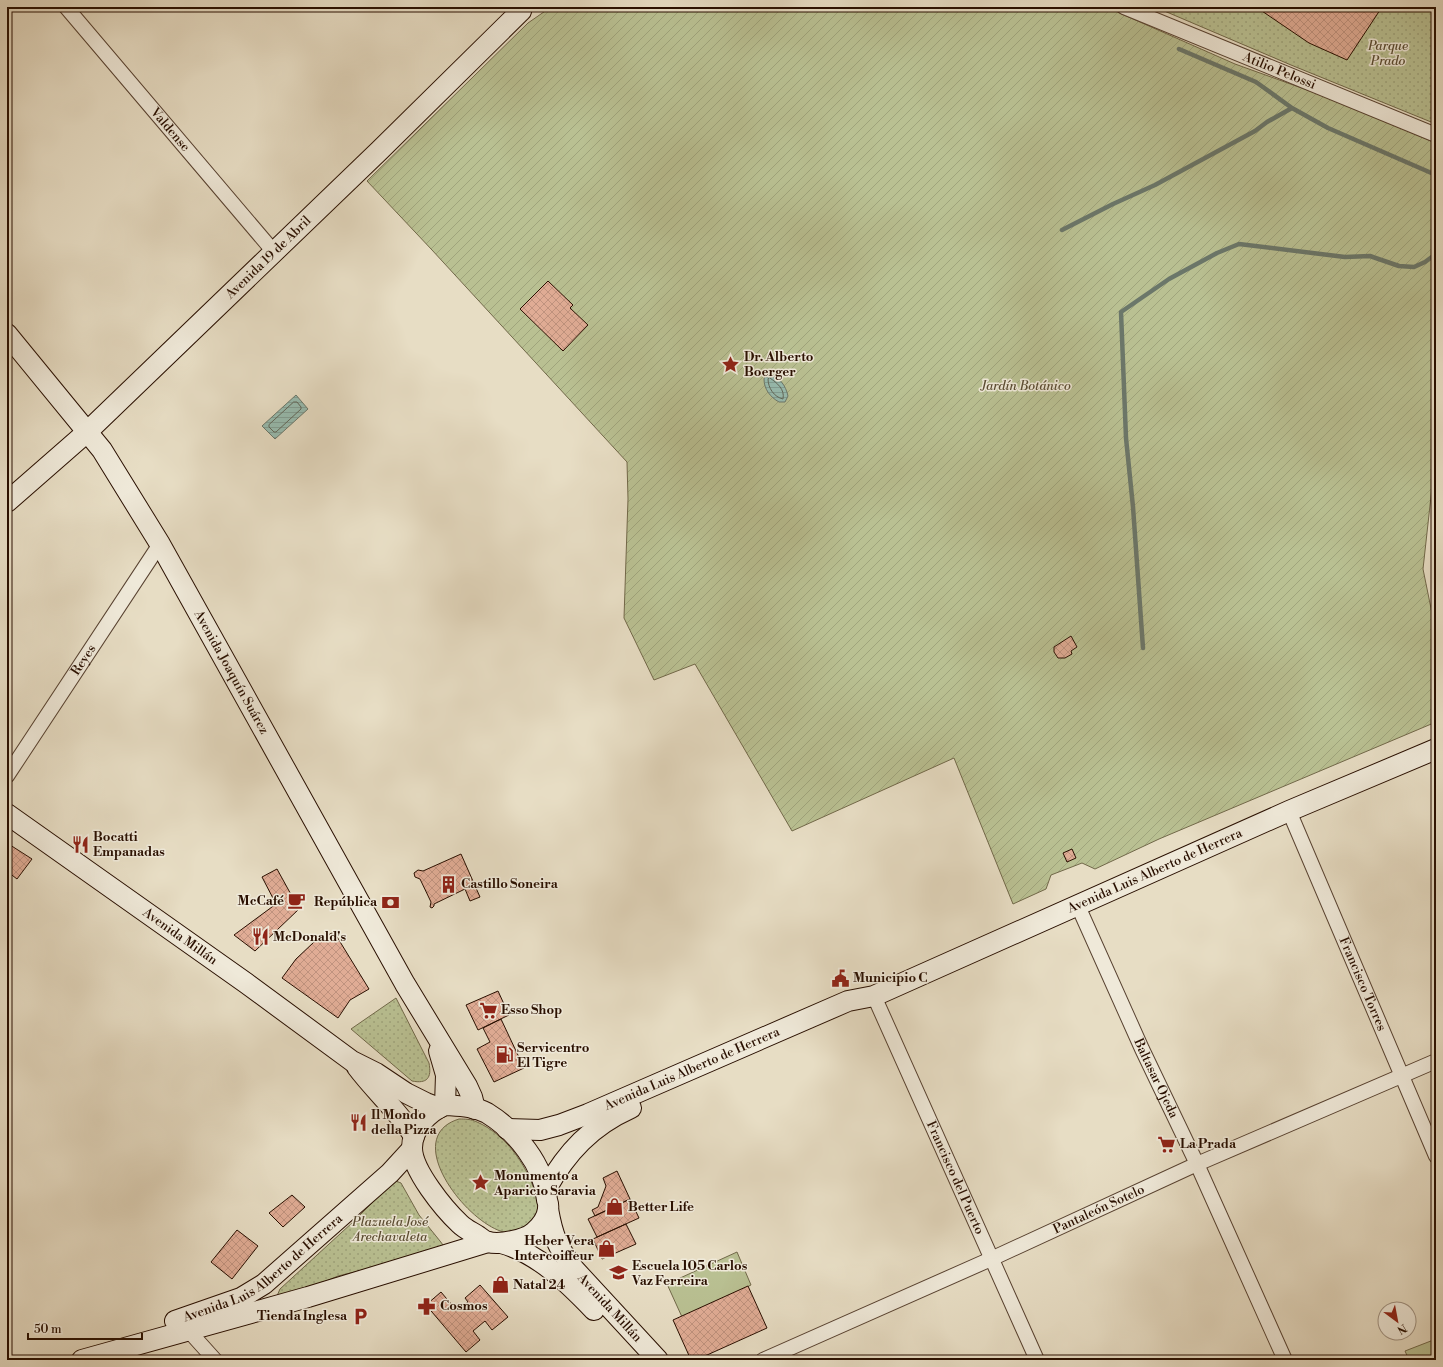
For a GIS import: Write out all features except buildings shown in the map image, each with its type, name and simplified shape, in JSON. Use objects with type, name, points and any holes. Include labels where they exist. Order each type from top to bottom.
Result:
[{"type":"street","name":"Valdense","points":[[66,7],[274,252]]},
{"type":"street","name":"Atilio Pelossi","points":[[1124,7],[1436,135]]},
{"type":"street","name":"Avenida 19 de Abril","points":[[7,502],[87,432],[274,252],[522,8]]},
{"type":"street","name":"Avenida Joaquín Suárez","points":[[7,334],[102,450],[160,544],[314,822],[430,1026],[467,1086],[475,1109]]},
{"type":"street","name":"Reyes","points":[[7,776],[160,544]]},
{"type":"street","name":"Avenida Luis Alberto de Herrera","points":[[507,1129],[540,1130],[559,1125],[848,1001],[874,996],[1289,811],[1436,749]]},
{"type":"street","name":"Francisco Torres","points":[[1289,811],[1436,1156]]},
{"type":"street","name":"Avenida Millán","points":[[7,814],[246,983],[352,1061],[376,1073],[406,1093],[426,1103],[442,1107]]},
{"type":"street","name":"Baltasar Ojeda","points":[[1078,906],[1142,1049],[1197,1164],[1285,1360]]},
{"type":"street","name":"Avenida Luis Alberto de Herrera","points":[[547,1199],[556,1172],[568,1155],[588,1134],[615,1116],[854,1011],[874,996]]},
{"type":"street","name":"Francisco del Puerto","points":[[874,996],[1037,1360]]},
{"type":"street","name":"Avenida Joaquín Suárez","points":[[430,1026],[446,1075],[442,1107]]},
{"type":"street","name":"Avenida Millán","points":[[352,1061],[367,1081],[406,1123],[413,1142]]},
{"type":"street","name":"Pantaleón Sotelo","points":[[763,1360],[1197,1164],[1436,1061]]},
{"type":"street","points":[[465,1106],[487,1113],[507,1129],[522,1145],[536,1164],[547,1199],[543,1223],[533,1233],[522,1239],[494,1242],[461,1225],[446,1209],[430,1189],[421,1174],[413,1156],[413,1142],[424,1119],[442,1107],[465,1106]]},
{"type":"street","name":"Avenida Luis Alberto de Herrera","points":[[67,1360],[77,1355],[241,1298],[264,1284],[390,1173],[413,1142]]},
{"type":"street","name":"Avenida Millán","points":[[547,1199],[554,1238],[574,1269],[658,1360]]},
{"type":"street","points":[[275,1306],[273,1293],[309,1256],[330,1226]]},
{"type":"street","name":"Avenida Luis Alberto de Herrera","points":[[82,1360],[275,1306],[494,1242]]},
{"type":"street","name":"Avenida Millán","points":[[494,1242],[514,1246],[526,1252],[573,1288],[639,1360]]},
{"type":"street","points":[[188,1330],[215,1360]]},
{"type":"green space","name":"Jardín Botánico","points":[[551,7],[1106,7],[1235,64],[1332,99],[1436,143],[1436,451],[1423,569],[1436,633],[1436,722],[1159,839],[1095,869],[1082,863],[1051,875],[1046,889],[1013,904],[954,758],[792,831],[695,664],[654,680],[624,618],[628,499],[627,462],[367,181],[528,23]]},
{"type":"green space","name":"Parque Prado","points":[[1155,7],[1436,7],[1436,124],[1291,65]]},
{"type":"green space","points":[[396,998],[429,1063],[430,1073],[425,1081],[412,1081],[351,1029]]},
{"type":"green space","points":[[459,1119],[472,1120],[487,1127],[505,1142],[520,1161],[531,1181],[539,1206],[537,1214],[530,1225],[526,1228],[510,1233],[495,1229],[461,1202],[447,1183],[438,1163],[436,1145],[442,1129]]},
{"type":"green space","name":"Plazuela José Arechavaleta","points":[[396,1181],[401,1183],[419,1215],[443,1245],[441,1250],[338,1276],[312,1287],[277,1296],[280,1289],[353,1222],[391,1184]]},
{"type":"green space","points":[[737,1252],[751,1285],[682,1317],[667,1284]]},
{"type":"green space","points":[[1436,1339],[1436,1360],[1409,1360],[1405,1351]]},
{"type":"water","points":[[769,374],[779,379],[784,385],[788,396],[785,402],[779,402],[776,400],[766,389],[764,379],[765,376]]},
{"type":"water","points":[[296,395],[308,409],[275,439],[262,426]]},
{"type":"waterway","points":[[1179,49],[1256,82],[1292,108],[1328,128],[1436,175]]},
{"type":"waterway","points":[[1062,230],[1155,185],[1255,131],[1267,122],[1292,108]]},
{"type":"waterway","points":[[1143,648],[1133,507],[1126,438],[1121,312],[1169,279],[1217,253],[1239,244],[1345,257],[1370,256],[1399,266],[1414,267],[1425,262],[1436,254]]},
{"type":"place","name":"Dr. Alberto Boerger","points":[[731,364]]},
{"type":"place","name":"Bocatti Empanadas","points":[[80,844]]},
{"type":"place","name":"Castillo Soneira","points":[[448,884]]},
{"type":"place","name":"McCafé","points":[[297,901]]},
{"type":"place","name":"República","points":[[390,902]]},
{"type":"place","name":"McDonald's","points":[[260,937]]},
{"type":"place","name":"Municipio C","points":[[840,978]]},
{"type":"place","name":"Esso Shop","points":[[488,1010]]},
{"type":"place","name":"Servicentro El Tigre","points":[[504,1055]]},
{"type":"place","name":"Il Mondo della Pizza","points":[[358,1122]]},
{"type":"place","name":"La Prada","points":[[1167,1144]]},
{"type":"place","name":"Monumento a Aparicio Saravia","points":[[481,1183]]},
{"type":"place","name":"Better Life","points":[[615,1207]]},
{"type":"place","name":"Heber Vera Intercoiffeur","points":[[607,1248]]},
{"type":"place","name":"Escuela 105 Carlos Vaz Ferreira","points":[[619,1273]]},
{"type":"place","name":"Natal 24","points":[[500,1285]]},
{"type":"place","name":"Cosmos","points":[[427,1306]]},
{"type":"place","name":"Tienda Inglesa","points":[[360,1316]]}]
